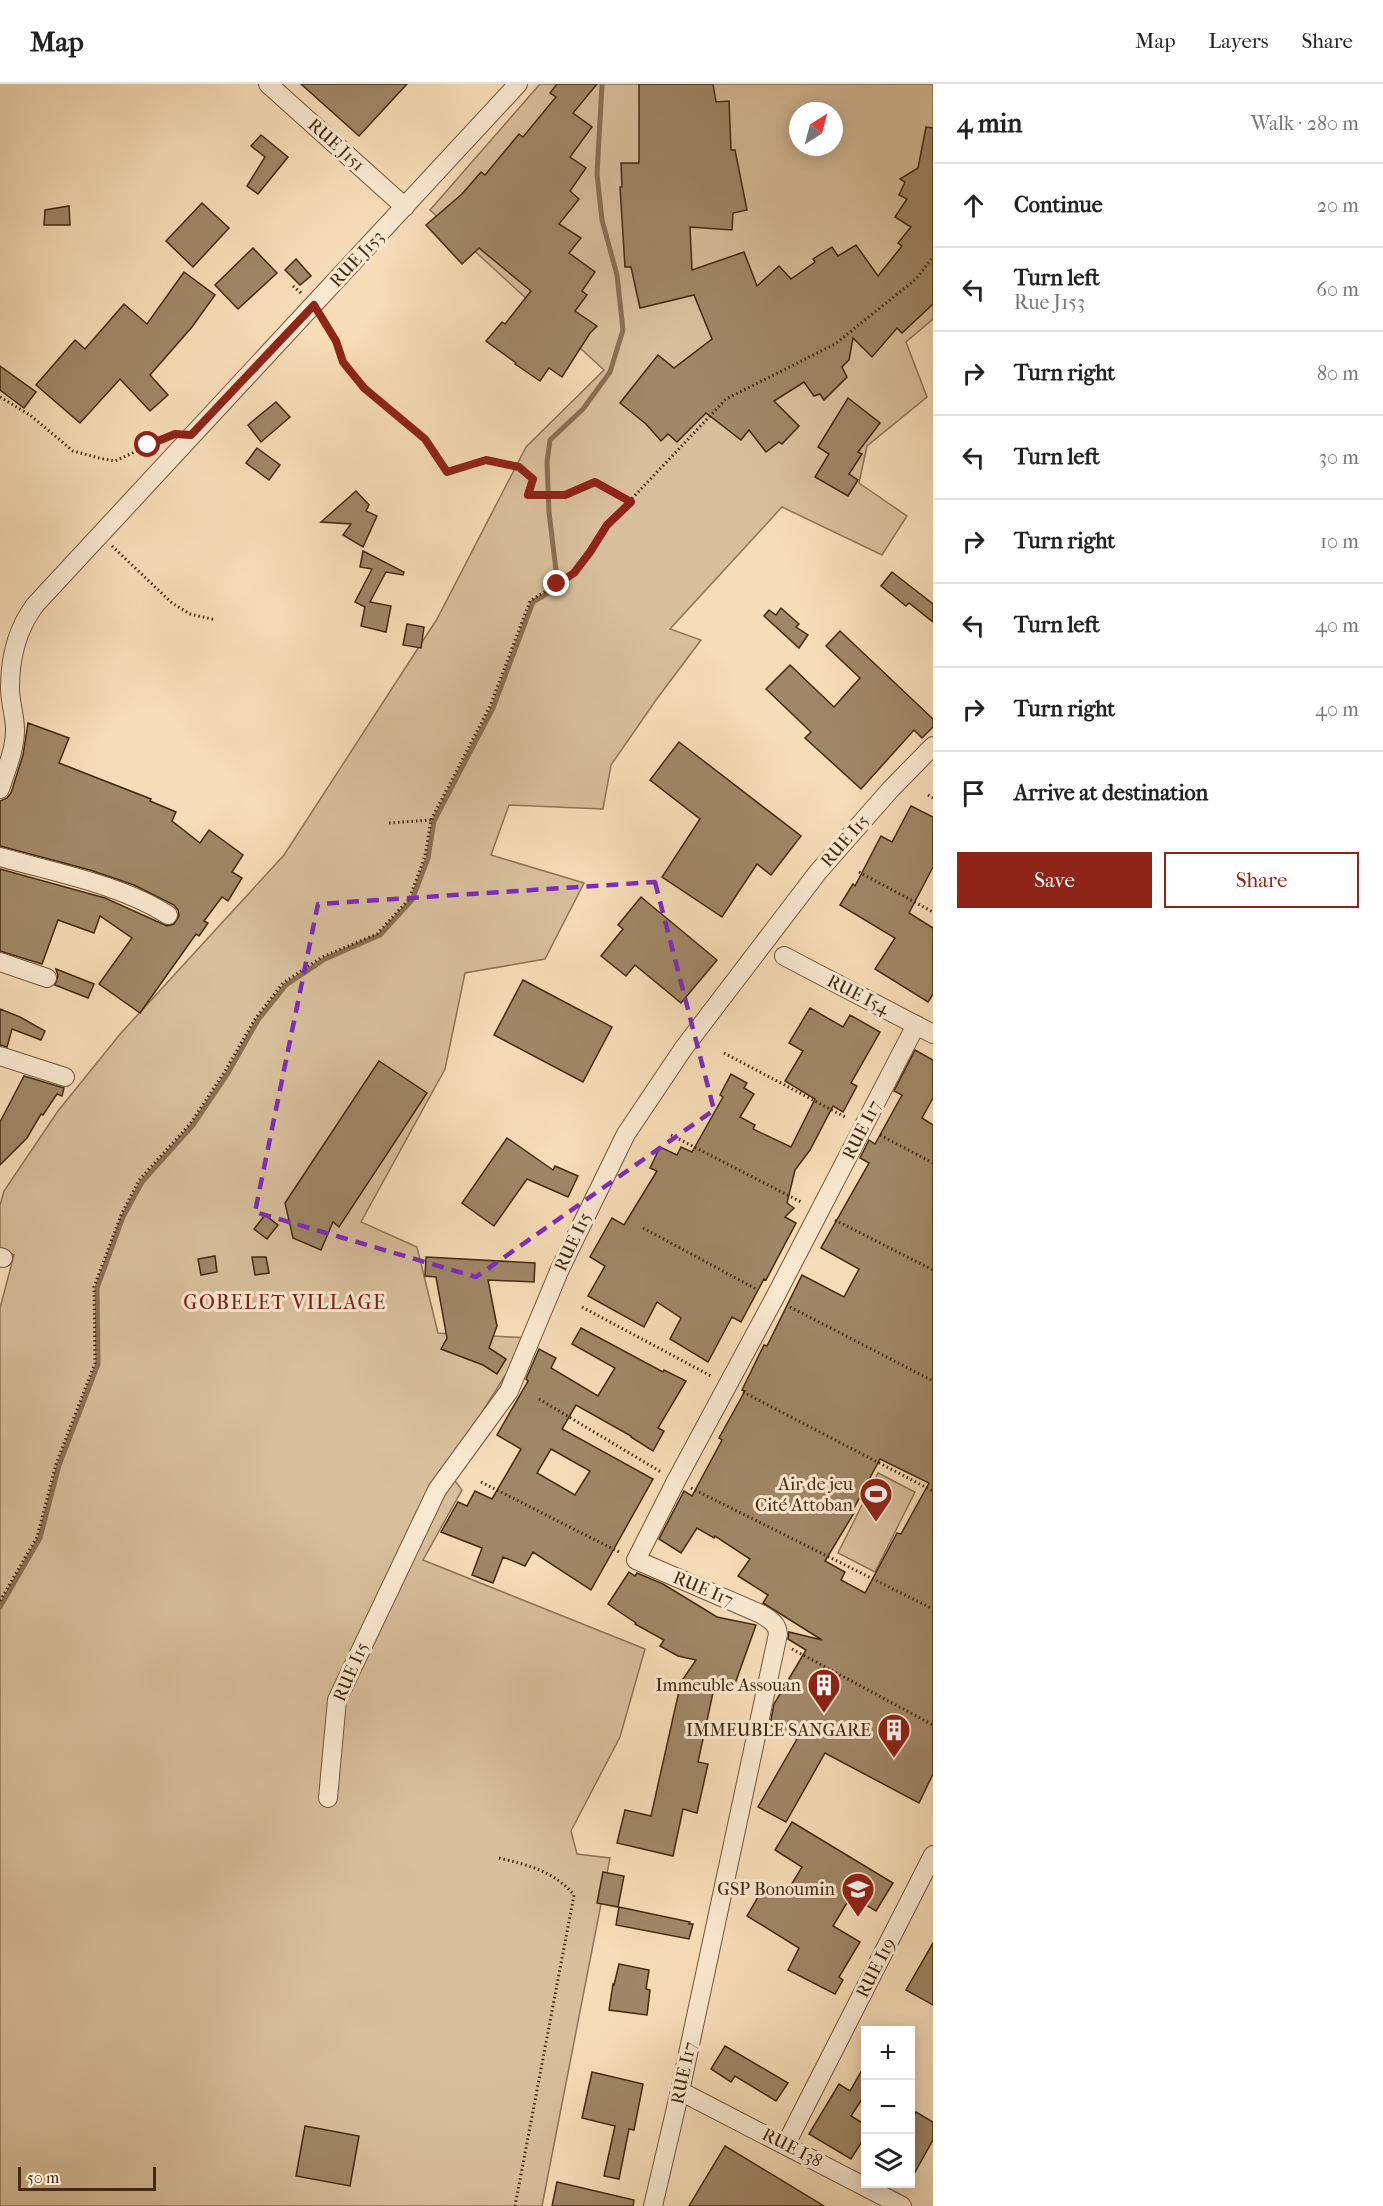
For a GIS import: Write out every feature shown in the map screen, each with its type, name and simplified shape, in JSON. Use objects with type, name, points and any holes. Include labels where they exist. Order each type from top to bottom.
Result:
[{"type":"street","name":"RUE J151","points":[[268,84],[405,207]]},
{"type":"street","name":"RUE J153","points":[[6,752],[15,728],[10,689],[16,640],[24,619],[35,604],[518,84]]},
{"type":"street","name":"RUE I15","points":[[328,1798],[337,1700],[437,1490],[509,1391],[560,1269],[626,1134],[683,1049],[818,872],[890,790],[933,746]]},
{"type":"street","points":[[0,789],[6,752]]},
{"type":"street","points":[[0,857],[106,888],[149,903],[168,915]]},
{"type":"street","name":"RUE I54","points":[[783,956],[933,1034]]},
{"type":"street","points":[[0,962],[47,978]]},
{"type":"street","name":"RUE I17","points":[[653,2206],[777,1641],[777,1628],[773,1622],[761,1614],[636,1560],[916,1025]]},
{"type":"street","points":[[0,1056],[65,1077]]},
{"type":"street","name":"RUE I19","points":[[786,2145],[933,1855]]},
{"type":"street","name":"RUE I38","points":[[680,2091],[902,2206]]},
{"type":"path","points":[[0,1601],[37,1537],[56,1464],[95,1363],[94,1287],[121,1215],[139,1180],[190,1124],[225,1071],[255,1019],[283,983],[322,957],[376,934],[409,899],[425,856],[431,820],[490,706],[530,601],[574,573],[607,525],[726,399],[834,344],[915,279],[933,257]]},
{"type":"path","points":[[293,286],[314,305],[336,341],[343,362],[364,388],[425,439],[447,472],[486,460],[519,467],[533,479],[528,495],[565,495],[595,482],[631,502]]},
{"type":"path","points":[[0,397],[30,416],[74,451],[99,458],[115,461],[175,434],[191,435]]},
{"type":"path","points":[[100,534],[172,603],[190,614],[216,620]]},
{"type":"path","points":[[928,795],[933,798]]},
{"type":"path","points":[[389,823],[431,820]]},
{"type":"path","points":[[859,872],[933,912]]},
{"type":"path","points":[[724,1053],[933,1163]]},
{"type":"path","points":[[582,1307],[933,1491]]},
{"type":"path","points":[[539,1399],[676,1481],[933,1609]]},
{"type":"path","points":[[480,1482],[636,1560]]},
{"type":"path","points":[[777,1641],[933,1725]]},
{"type":"path","points":[[499,1858],[538,1868],[564,1883],[574,1895],[515,2206]]},
{"type":"highlighted area","points":[[655,882],[714,1110],[476,1277],[255,1212],[318,904]]},
{"type":"shaded area","points":[[540,84],[933,84],[933,319],[906,342],[927,397],[867,446],[859,483],[907,516],[882,555],[782,507],[670,629],[701,640],[611,765],[603,809],[509,805],[491,855],[584,883],[545,959],[465,973],[445,1069],[361,1222],[417,1247],[438,1333],[529,1338],[446,1469],[462,1490],[423,1560],[645,1649],[620,1737],[571,1831],[577,1854],[610,1858],[542,2206],[0,2206],[0,1308],[14,1255],[0,1248],[0,1205],[4,1191],[58,1111],[121,1033],[284,855],[437,619],[526,447],[604,370],[430,210]]},
{"type":"shaded area","name":"Air de jeu Cité Attoban","points":[[878,1473],[915,1492],[875,1572],[838,1553]]},
{"type":"building","points":[[301,84],[407,84],[359,136]]},
{"type":"building","points":[[557,84],[597,84],[573,113],[592,127],[570,157],[586,168],[570,191],[579,199],[559,224],[581,238],[569,253],[595,272],[582,291],[587,295],[575,311],[597,326],[590,333],[562,377],[549,368],[540,381],[486,341],[502,322],[505,324],[531,291],[479,248],[462,264],[426,225],[462,194],[481,172],[485,175],[519,134],[523,137],[556,97],[550,93]]},
{"type":"building","points":[[639,84],[713,84],[716,102],[729,101],[731,150],[735,150],[747,210],[733,213],[732,230],[690,227],[692,270],[744,252],[757,286],[779,266],[791,279],[815,262],[813,259],[832,247],[838,256],[856,245],[878,276],[902,246],[898,243],[911,227],[895,217],[907,199],[899,195],[905,182],[900,179],[918,168],[926,127],[933,128],[933,304],[902,333],[897,328],[872,357],[853,338],[849,360],[842,367],[847,377],[824,400],[820,394],[814,396],[804,382],[774,401],[799,426],[782,444],[779,442],[766,452],[749,430],[741,440],[706,413],[677,442],[668,434],[661,441],[646,424],[620,403],[658,355],[674,368],[712,339],[694,295],[640,308],[631,267],[625,267],[620,187],[622,187],[621,163],[639,163]]},
{"type":"building","points":[[261,135],[288,157],[258,194],[247,186],[265,157],[251,146]]},
{"type":"building","points":[[202,203],[229,228],[193,267],[166,241]]},
{"type":"building","points":[[69,206],[70,225],[44,225],[45,210]]},
{"type":"building","points":[[253,248],[277,273],[238,309],[215,285]]},
{"type":"building","points":[[296,259],[311,276],[300,285],[285,270]]},
{"type":"building","points":[[184,272],[215,295],[192,327],[150,375],[168,395],[150,411],[120,379],[80,423],[36,385],[75,340],[85,349],[124,304],[147,324]]},
{"type":"building","points":[[0,366],[36,392],[24,408],[0,390]]},
{"type":"building","points":[[848,398],[880,423],[858,452],[862,454],[849,474],[858,480],[848,496],[815,477],[829,454],[818,447]]},
{"type":"building","points":[[276,402],[290,417],[261,442],[248,425]]},
{"type":"building","points":[[257,448],[280,465],[269,480],[246,463]]},
{"type":"building","points":[[356,491],[369,505],[366,511],[377,516],[363,547],[343,535],[351,524],[321,522]]},
{"type":"building","points":[[363,551],[404,572],[403,575],[386,572],[370,602],[391,606],[386,632],[361,626],[365,607],[355,602],[372,569],[360,567]]},
{"type":"building","points":[[892,572],[933,604],[933,622],[909,603],[906,606],[881,586]]},
{"type":"building","points":[[781,608],[799,624],[796,627],[808,635],[799,648],[764,616],[769,610],[776,615]]},
{"type":"building","points":[[407,624],[424,627],[421,648],[403,645]]},
{"type":"building","points":[[840,631],[933,719],[933,727],[922,738],[914,730],[861,789],[805,738],[811,732],[766,689],[790,665],[834,707],[860,678],[826,646]]},
{"type":"building","points":[[28,723],[69,738],[59,763],[151,799],[150,801],[176,812],[172,821],[200,843],[209,830],[243,855],[232,872],[242,878],[228,901],[222,897],[204,921],[208,923],[199,936],[196,934],[140,1013],[99,984],[132,938],[100,916],[94,933],[58,920],[42,964],[0,951],[0,869],[105,898],[167,926],[174,924],[179,916],[174,905],[134,885],[90,870],[0,846],[0,801],[11,793],[23,755]]},
{"type":"building","points":[[679,742],[801,836],[771,875],[757,864],[722,917],[662,877],[700,819],[650,780]]},
{"type":"building","points":[[911,806],[933,817],[933,867],[909,913],[933,928],[933,994],[928,1002],[875,969],[895,938],[840,905],[853,884],[855,886],[881,836],[892,842]]},
{"type":"building","points":[[641,897],[717,960],[681,1003],[635,965],[626,976],[601,956],[623,929],[618,925]]},
{"type":"building","points":[[56,969],[94,984],[88,998],[55,985],[58,976]]},
{"type":"building","points":[[523,980],[612,1027],[583,1082],[494,1035]]},
{"type":"building","points":[[810,1008],[843,1027],[850,1015],[880,1032],[851,1083],[857,1086],[843,1112],[833,1106],[810,1150],[795,1170],[787,1203],[794,1208],[785,1217],[796,1223],[741,1322],[732,1317],[708,1362],[670,1339],[681,1318],[657,1302],[644,1327],[588,1296],[605,1266],[590,1257],[612,1218],[624,1225],[657,1171],[650,1168],[660,1147],[677,1155],[681,1147],[692,1152],[723,1097],[720,1095],[731,1074],[747,1083],[744,1088],[754,1094],[740,1117],[755,1125],[753,1129],[791,1147],[815,1099],[785,1081],[803,1051],[789,1043]]},
{"type":"building","points":[[0,1009],[45,1031],[41,1040],[12,1029],[7,1047],[0,1045]]},
{"type":"building","points":[[915,1050],[933,1060],[933,1098],[922,1118],[933,1125],[933,1774],[919,1803],[825,1753],[786,1822],[758,1807],[797,1739],[770,1725],[774,1704],[806,1650],[788,1639],[789,1632],[822,1640],[763,1603],[768,1595],[738,1576],[750,1559],[715,1536],[714,1538],[697,1528],[681,1553],[659,1539],[684,1491],[692,1496],[722,1440],[719,1438],[745,1391],[742,1390],[764,1345],[767,1346],[802,1275],[844,1297],[859,1269],[821,1248],[869,1163],[860,1158],[869,1140],[875,1144],[902,1095],[894,1091]],"holes":[[[880,1459],[929,1483],[901,1534],[897,1533],[865,1593],[841,1580],[845,1572],[825,1561],[854,1513],[852,1512]]]},
{"type":"building","points":[[379,1061],[427,1093],[339,1227],[333,1222],[321,1250],[293,1238],[285,1203]]},
{"type":"building","points":[[24,1076],[64,1088],[62,1096],[57,1094],[43,1115],[41,1114],[27,1138],[0,1165],[0,1122]]},
{"type":"building","points":[[507,1138],[553,1170],[555,1166],[578,1176],[568,1197],[527,1179],[494,1226],[462,1203]]},
{"type":"building","points":[[265,1215],[278,1225],[267,1239],[254,1229]]},
{"type":"building","points":[[215,1256],[217,1272],[201,1275],[198,1259]]},
{"type":"building","points":[[252,1257],[266,1257],[269,1273],[255,1275]]},
{"type":"building","points":[[426,1257],[535,1263],[534,1282],[488,1280],[497,1326],[489,1348],[506,1359],[497,1374],[483,1365],[441,1349],[447,1338],[436,1277],[425,1276]]},
{"type":"building","points":[[581,1328],[663,1372],[664,1370],[686,1381],[658,1428],[664,1431],[653,1451],[576,1405],[562,1429],[653,1479],[591,1590],[533,1552],[525,1566],[503,1557],[493,1583],[472,1575],[482,1548],[441,1532],[458,1502],[467,1506],[475,1491],[492,1499],[521,1449],[497,1435],[528,1381],[526,1379],[539,1349],[556,1358],[551,1368],[598,1396],[615,1368],[572,1344]],"holes":[[[551,1449],[590,1471],[575,1495],[537,1473]]]},
{"type":"building","points":[[629,1572],[663,1584],[717,1617],[756,1625],[732,1692],[714,1688],[698,1762],[708,1764],[697,1813],[683,1809],[673,1856],[617,1843],[625,1810],[651,1816],[681,1682],[696,1660],[678,1656],[660,1646],[664,1640],[635,1624],[608,1604]]},
{"type":"building","points":[[792,1822],[893,1883],[876,1911],[851,1896],[833,1926],[860,1942],[839,1977],[843,1980],[835,1994],[788,1970],[799,1948],[747,1916],[765,1885],[784,1897],[802,1867],[775,1850]]},
{"type":"building","points":[[603,1872],[624,1876],[618,1907],[597,1903]]},
{"type":"building","points":[[619,1907],[690,1922],[689,1924],[693,1924],[689,1939],[616,1925]]},
{"type":"building","points":[[933,1943],[933,2005],[906,1990]]},
{"type":"building","points":[[619,1964],[649,1970],[646,1989],[650,1990],[647,2015],[609,2010]]},
{"type":"building","points":[[725,2046],[788,2083],[776,2101],[735,2076],[731,2082],[711,2069]]},
{"type":"building","points":[[592,2072],[643,2084],[634,2130],[629,2129],[619,2179],[604,2176],[615,2126],[582,2118]]},
{"type":"building","points":[[861,2072],[861,2101],[851,2116],[861,2122],[861,2143],[851,2159],[809,2134],[839,2084],[850,2091]]},
{"type":"building","points":[[916,2112],[933,2122],[933,2140],[915,2172],[915,2134]]},
{"type":"building","points":[[305,2126],[359,2136],[350,2186],[296,2176]]},
{"type":"building","points":[[725,2146],[824,2206],[689,2206]]},
{"type":"building","points":[[557,2182],[634,2200],[633,2206],[552,2206]]},
{"type":"waterway","points":[[0,1607],[40,1538],[59,1465],[98,1364],[97,1288],[123,1217],[142,1182],[193,1125],[228,1073],[258,1020],[286,985],[325,959],[380,935],[412,900],[428,858],[434,821],[493,708],[533,602],[558,587],[549,512],[547,462],[550,440],[583,409],[610,372],[623,330],[617,275],[602,220],[597,174],[602,85]]},
{"type":"place","name":"Air de jeu Cité Attoban","points":[[876,1523]]},
{"type":"place","name":"Immeuble Assouan","points":[[824,1714]]},
{"type":"place","name":"IMMEUBLE SANGARE","points":[[894,1759]]},
{"type":"place","name":"GSP Bonoumin","points":[[858,1918]]},
{"type":"district","name":"GOBELET VILLAGE","points":[[285,1302]]},
{"type":"route","points":[[148,445],[175,434],[191,435],[314,305],[336,341],[343,362],[364,388],[425,439],[447,472],[486,460],[519,467],[533,479],[528,495],[565,495],[595,482],[631,502],[607,525],[574,573],[557,584]]}]
